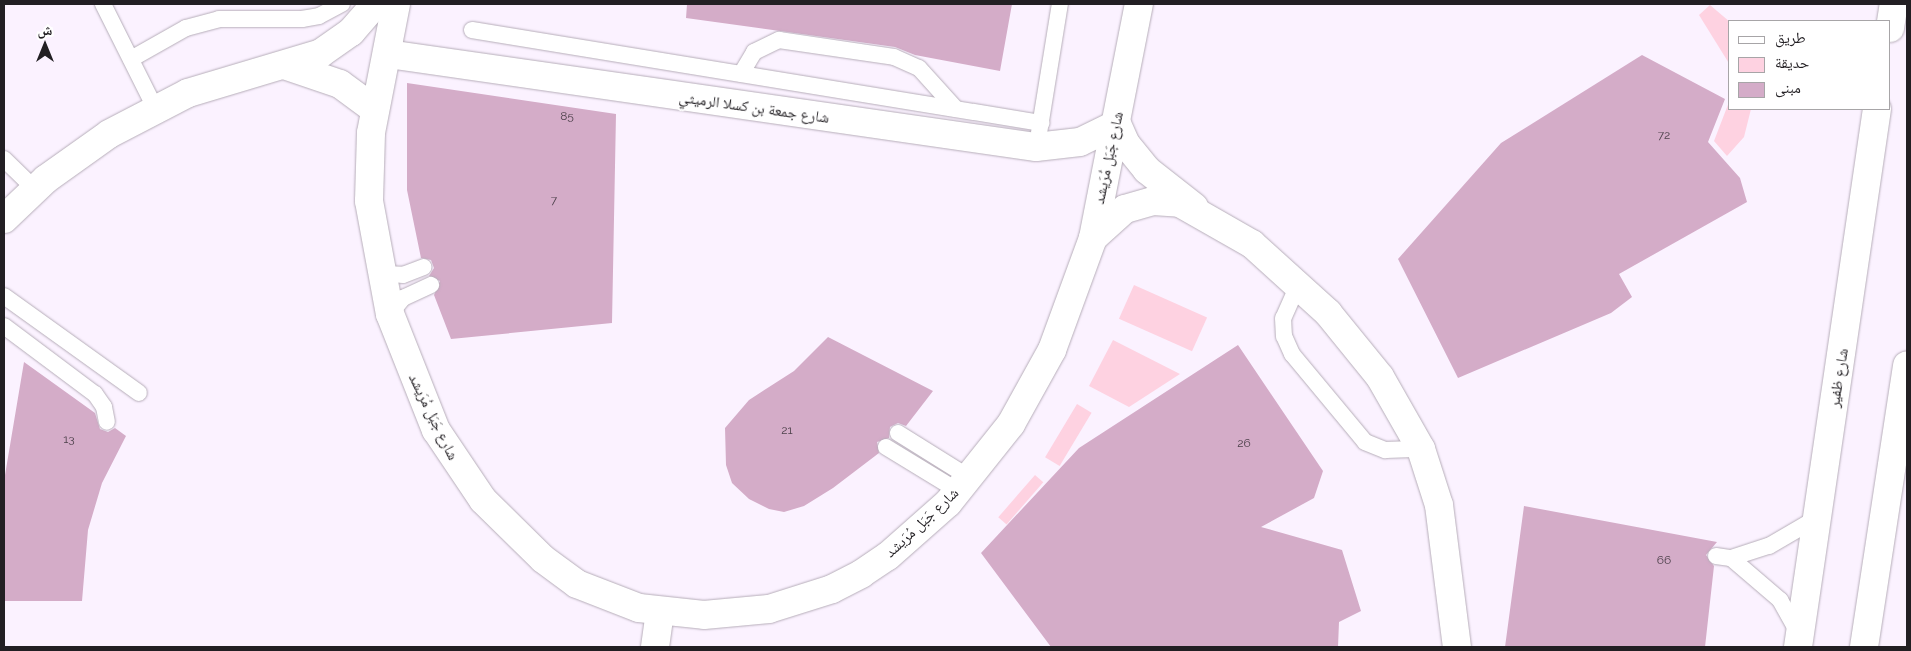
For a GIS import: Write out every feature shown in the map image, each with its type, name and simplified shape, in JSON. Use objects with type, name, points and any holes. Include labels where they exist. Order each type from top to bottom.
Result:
[{"type":"street","points":[[4,219],[35,189],[109,134],[155,108],[230,78],[287,66],[336,45],[375,4]]},
{"type":"street","name":"شارع جَبَل مُرَيشد","points":[[396,4],[388,54],[374,109],[369,201],[380,274],[390,314],[436,430],[483,500],[543,559],[577,584],[614,600],[660,612],[737,613],[769,609],[832,589],[888,556],[964,484],[1031,392],[1070,307],[1093,238],[1117,124],[1139,4]]},
{"type":"street","name":"شارع جمعة بن كسلا الرميثي","points":[[388,54],[1038,135],[1080,142],[1117,124]]},
{"type":"street","points":[[287,66],[340,84],[374,109]]},
{"type":"street","name":"شارع ظفير","points":[[1799,641],[1877,110]]},
{"type":"street","points":[[1117,124],[1147,170],[1194,207],[1252,244],[1298,285],[1328,313],[1380,378],[1421,449],[1439,505],[1457,647]]},
{"type":"street","points":[[1093,238],[1113,217],[1139,204],[1167,201],[1194,207]]},
{"type":"street","points":[[1864,647],[1907,365]]},
{"type":"street","points":[[655,647],[660,612]]},
{"type":"lane","points":[[103,4],[155,108]]},
{"type":"lane","points":[[131,59],[186,28],[219,19],[302,19],[318,16],[342,4]]},
{"type":"lane","points":[[472,30],[956,109],[1038,135],[1060,4]]},
{"type":"lane","points":[[741,74],[754,52],[780,40],[894,57],[919,68],[956,109]]},
{"type":"lane","points":[[4,159],[35,189]]},
{"type":"lane","points":[[380,274],[403,275],[424,267]]},
{"type":"lane","points":[[390,314],[403,298],[431,285]]},
{"type":"lane","points":[[1298,285],[1283,318],[1284,336],[1292,354],[1365,442],[1385,450],[1421,449]]},
{"type":"lane","points":[[4,297],[4,317]]},
{"type":"lane","points":[[4,297],[140,393]]},
{"type":"lane","points":[[4,326],[95,394],[104,407],[107,422]]},
{"type":"lane","points":[[898,433],[964,484]]},
{"type":"lane","points":[[886,447],[964,484]]},
{"type":"lane","points":[[1799,641],[1780,600],[1723,557],[1786,538],[1817,518]]},
{"type":"green space","points":[[1710,5],[1728,20],[1728,62],[1699,15]]},
{"type":"green space","points":[[1728,105],[1728,110],[1751,110],[1744,137],[1727,156],[1714,141]]},
{"type":"green space","points":[[1134,285],[1207,318],[1192,351],[1119,319]]},
{"type":"green space","points":[[1113,340],[1180,374],[1129,407],[1089,386]]},
{"type":"green space","points":[[1077,404],[1092,413],[1060,466],[1045,457]]},
{"type":"green space","points":[[1035,475],[1043,482],[1007,524],[998,517]]},
{"type":"building","points":[[687,4],[1012,4],[1000,71],[915,55],[895,47],[686,18]]},
{"type":"building","points":[[1642,55],[1725,99],[1708,142],[1740,178],[1747,202],[1619,274],[1632,297],[1611,313],[1458,378],[1398,259],[1501,143]]},
{"type":"building","points":[[407,83],[616,114],[612,323],[451,339],[434,295],[440,281],[429,276],[434,268],[431,260],[421,258],[407,190]]},
{"type":"building","points":[[828,337],[933,391],[906,426],[898,423],[890,427],[889,438],[877,442],[879,453],[833,488],[804,506],[784,512],[769,509],[749,499],[732,483],[726,465],[725,428],[749,400],[794,371]]},
{"type":"building","points":[[1238,345],[1323,471],[1314,498],[1261,527],[1342,550],[1361,611],[1339,622],[1338,647],[1051,647],[981,553],[1079,448]]},
{"type":"building","points":[[24,362],[95,413],[100,429],[108,432],[115,428],[126,436],[102,483],[88,530],[82,601],[4,601],[4,481]]},
{"type":"building","points":[[1524,506],[1717,542],[1706,555],[1714,566],[1705,647],[1505,647]]}]
